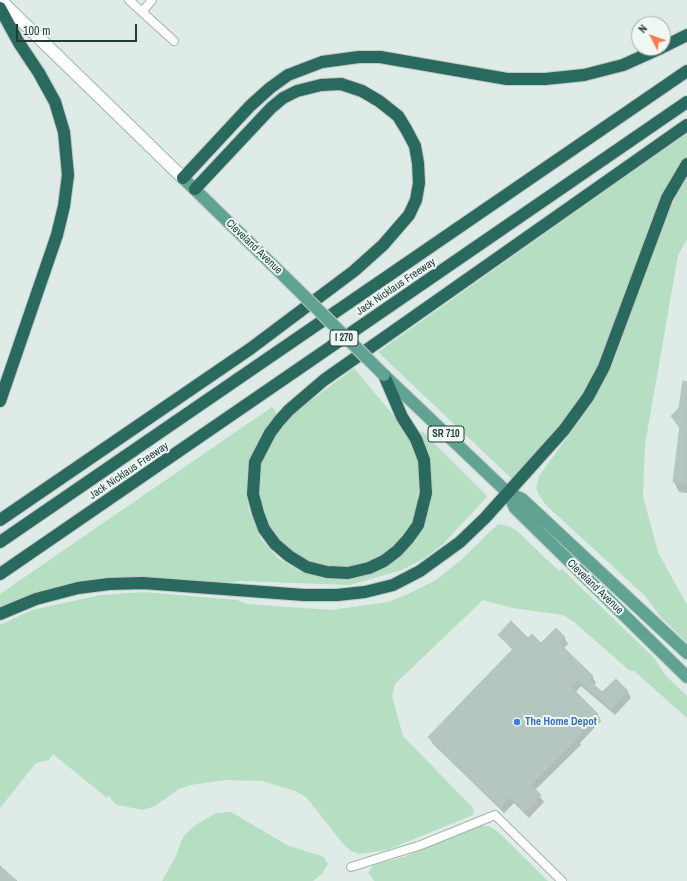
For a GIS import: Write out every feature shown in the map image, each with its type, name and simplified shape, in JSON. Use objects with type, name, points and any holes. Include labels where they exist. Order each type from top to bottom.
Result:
[{"type":"highway","points":[[0,8],[19,44],[39,73],[55,102],[64,132],[68,175],[64,206],[57,235],[0,401]]},
{"type":"highway","points":[[671,43],[687,35]]},
{"type":"highway","points":[[183,178],[250,106],[270,88],[288,75],[322,62],[351,57],[380,57],[507,78],[545,79],[584,75],[623,65],[644,56]]},
{"type":"highway","name":"Jack Nicklaus Freeway","points":[[0,542],[687,71]]},
{"type":"highway","points":[[0,520],[250,349],[354,271],[383,245],[409,215],[416,200],[420,183],[415,146],[398,116],[380,101],[362,91],[341,84],[321,85],[297,91],[283,98],[271,108],[195,189]]},
{"type":"highway","name":"Jack Nicklaus Freeway","points":[[0,574],[687,102]]},
{"type":"highway","points":[[384,375],[402,417],[416,439],[424,460],[426,493],[418,525],[397,551],[384,561],[369,568],[348,573],[327,572],[307,567],[289,556],[275,544],[264,529],[253,494],[252,480],[255,462],[270,433],[279,421],[289,410],[324,380],[687,126]]},
{"type":"highway","points":[[0,614],[36,599],[78,588],[109,584],[143,583],[304,595],[337,595],[365,592],[393,585],[420,571],[460,542],[508,493],[564,430],[588,397],[604,367],[667,198],[687,164]]},
{"type":"main road","name":"Cleveland Avenue","points":[[0,0],[384,375],[508,493],[522,499],[687,653]]},
{"type":"main road","name":"Cleveland Avenue","points":[[508,493],[515,508],[687,677]]},
{"type":"street","points":[[129,0],[174,41]]},
{"type":"street","points":[[142,12],[152,0]]},
{"type":"street","points":[[351,867],[421,845],[495,815],[562,881]]},
{"type":"green space","points":[[687,133],[687,158],[610,346],[586,395],[516,477],[511,478],[378,352]]},
{"type":"green space","points":[[687,176],[687,239],[678,255],[645,445],[643,496],[658,552],[687,605],[687,643],[659,615],[645,596],[547,506],[540,497],[536,488],[539,476],[591,405],[613,363],[670,208]]},
{"type":"green space","points":[[354,368],[398,421],[409,438],[418,458],[421,491],[410,530],[404,540],[373,564],[340,570],[290,557],[258,510],[257,471],[272,439],[292,415]]},
{"type":"green space","points":[[272,407],[279,417],[250,465],[247,480],[247,499],[250,513],[261,539],[278,558],[297,570],[318,577],[335,579],[355,577],[373,572],[423,520],[419,435],[422,431],[486,495],[486,498],[443,544],[425,558],[402,570],[350,585],[241,581],[216,584],[128,578],[0,609],[0,594]]},
{"type":"green space","points":[[498,524],[508,526],[516,530],[559,571],[562,569],[655,659],[665,675],[687,696],[687,718],[634,671],[630,671],[574,622],[563,615],[513,608],[483,600],[395,684],[392,696],[403,736],[474,809],[473,815],[387,850],[359,854],[351,851],[344,845],[306,797],[295,791],[263,781],[227,780],[190,785],[179,789],[155,806],[143,810],[117,805],[109,795],[107,798],[53,754],[49,760],[36,763],[0,808],[0,625],[32,610],[101,595],[144,592],[237,600],[247,604],[331,610],[388,602],[436,580],[461,560]]},
{"type":"green space","points":[[231,812],[287,845],[324,857],[328,864],[322,874],[313,881],[162,881],[176,856],[183,837],[194,826],[216,813]]},
{"type":"green space","points":[[478,826],[489,826],[497,831],[548,881],[374,881],[368,873],[373,865],[404,857]]},
{"type":"building","points":[[683,381],[687,382],[687,484],[673,482],[680,427],[671,416],[679,408]]},
{"type":"building","name":"The Home Depot","points":[[511,621],[528,638],[532,634],[541,643],[556,628],[565,637],[559,643],[593,676],[589,680],[602,692],[616,679],[628,691],[611,709],[577,680],[571,687],[598,714],[577,737],[578,738],[531,785],[541,795],[525,812],[510,797],[500,808],[428,737],[513,649],[498,635]]},
{"type":"building","points":[[0,866],[17,881],[0,881]]},
{"type":"place","name":"The Home Depot","points":[[517,722]]}]
